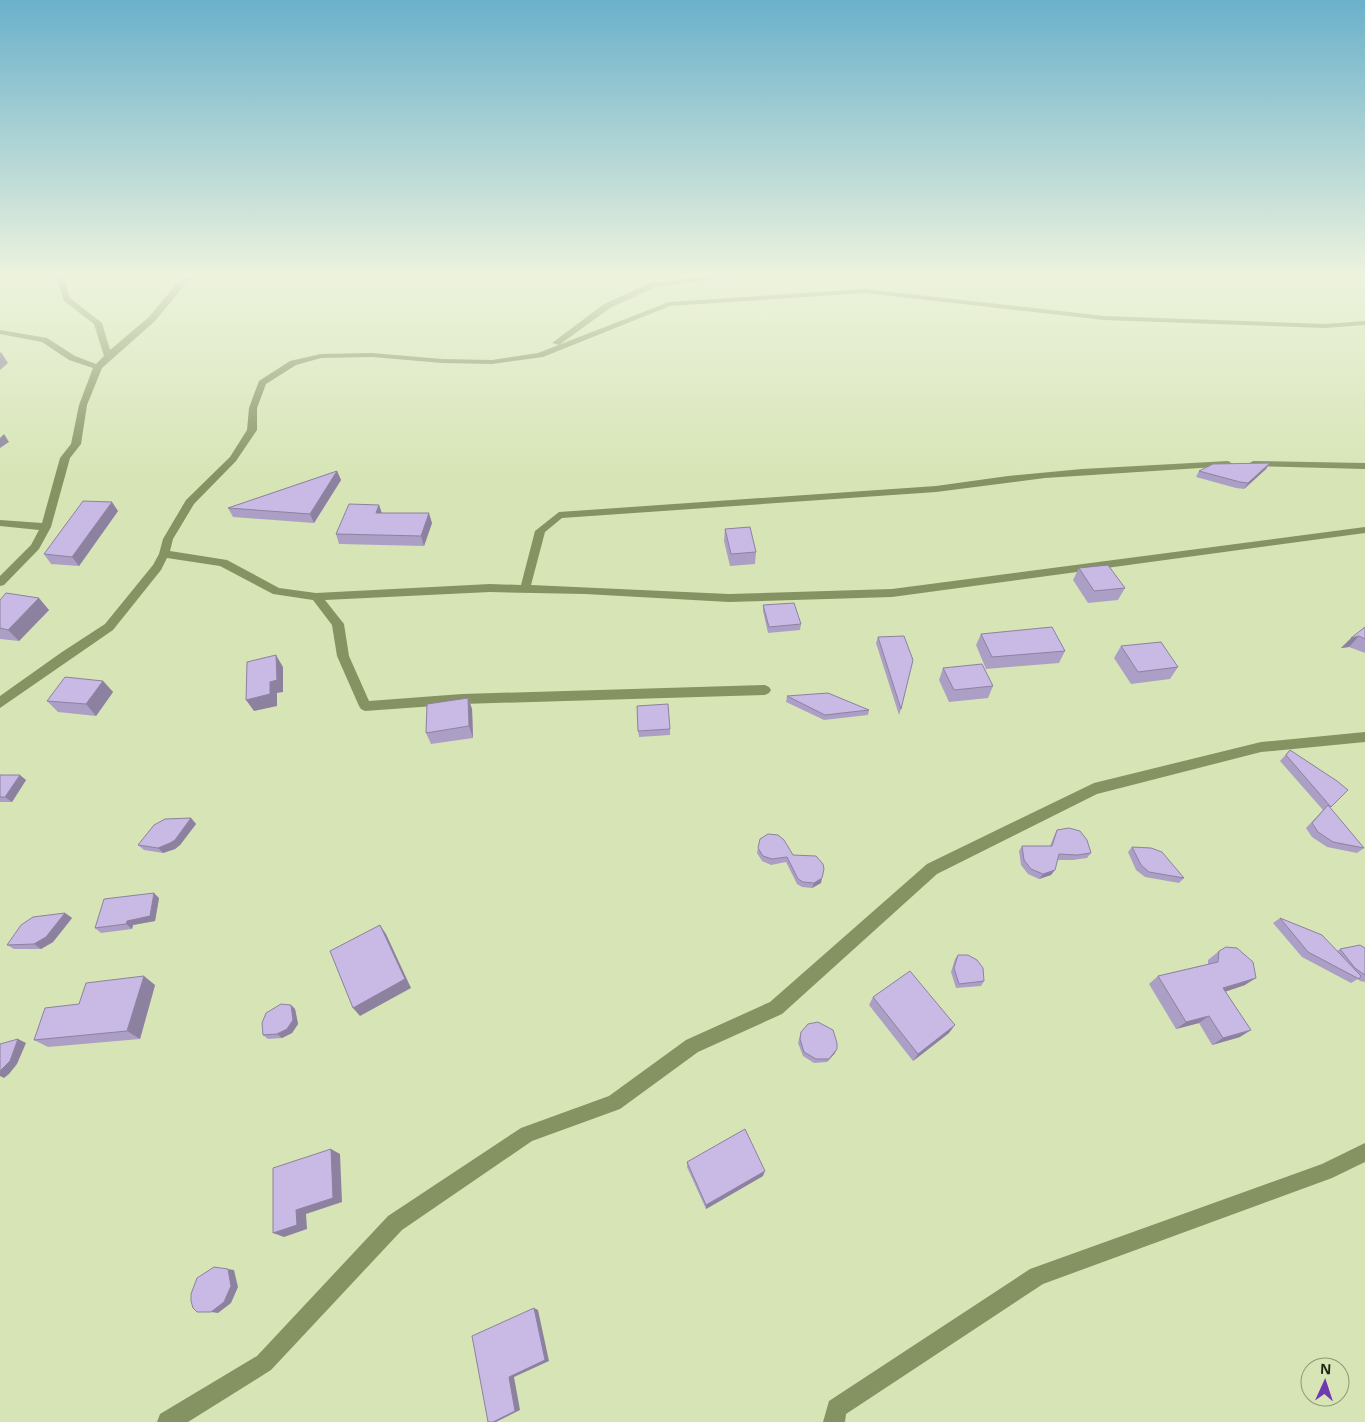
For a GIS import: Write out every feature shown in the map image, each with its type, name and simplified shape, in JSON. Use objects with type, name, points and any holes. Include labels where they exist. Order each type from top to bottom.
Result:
[{"type":"street","points":[[48,342],[72,358],[98,367]]},
{"type":"street","points":[[104,342],[108,356]]},
{"type":"street","points":[[0,582],[35,548],[46,527],[65,458],[76,444],[83,405],[98,367],[124,342]]},
{"type":"street","points":[[540,355],[557,342]]},
{"type":"street","points":[[0,703],[66,655],[109,627],[157,567],[164,554],[168,539],[190,502],[233,459],[252,430],[253,408],[262,383],[293,363],[321,356],[372,355],[442,361],[492,362],[540,355],[572,342]]},
{"type":"street","points":[[526,589],[540,531],[560,515],[936,489],[968,484],[1154,466],[1242,464],[1365,466]]},
{"type":"street","points":[[0,523],[46,527]]},
{"type":"street","points":[[164,554],[223,563],[278,591],[316,597],[490,588],[729,598],[892,593],[1365,530]]},
{"type":"street","points":[[316,597],[338,624],[343,656],[365,706],[462,699],[765,690]]},
{"type":"street","points":[[168,1422],[264,1363],[395,1223],[527,1134],[614,1103],[692,1046],[776,1008],[932,869],[1094,788],[1261,747],[1365,737]]},
{"type":"street","points":[[834,1422],[836,1408],[1037,1276],[1326,1172],[1365,1152]]},
{"type":"building","points":[[1270,463],[1248,483],[1199,471],[1213,464]]},
{"type":"building","points":[[337,471],[310,514],[228,508]]},
{"type":"building","points":[[83,501],[112,502],[72,557],[44,554]]},
{"type":"building","points":[[349,504],[379,505],[376,513],[429,513],[421,536],[336,534]]},
{"type":"building","points":[[750,527],[756,552],[731,554],[725,529]]},
{"type":"building","points":[[1108,565],[1125,588],[1094,591],[1079,568]]},
{"type":"building","points":[[6,593],[39,598],[8,630],[0,628],[0,600]]},
{"type":"building","points":[[794,603],[801,624],[769,627],[763,605]]},
{"type":"building","points":[[1052,627],[1065,651],[992,657],[981,634]]},
{"type":"building","points":[[1365,627],[1365,639],[1359,636],[1351,638]]},
{"type":"building","points":[[904,636],[913,660],[901,709],[878,637]]},
{"type":"building","points":[[1161,642],[1178,667],[1138,672],[1121,646]]},
{"type":"building","points":[[276,655],[277,680],[270,682],[270,694],[246,700],[247,662]]},
{"type":"building","points":[[982,664],[993,686],[954,690],[943,668]]},
{"type":"building","points":[[65,677],[103,681],[86,704],[47,701]]},
{"type":"building","points":[[828,693],[869,710],[825,715],[787,696]]},
{"type":"building","points":[[468,698],[469,726],[426,733],[427,704]]},
{"type":"building","points":[[668,704],[670,729],[638,731],[637,706]]},
{"type":"building","points":[[1290,750],[1348,790],[1331,807],[1286,755]]},
{"type":"building","points":[[0,775],[20,775],[5,797],[0,797]]},
{"type":"building","points":[[1328,805],[1364,848],[1333,842],[1318,832],[1312,823]]},
{"type":"building","points":[[191,818],[175,840],[170,843],[158,848],[138,845],[154,825],[165,819]]},
{"type":"building","points":[[1069,828],[1080,831],[1087,840],[1091,853],[1077,855],[1059,854],[1055,870],[1043,874],[1031,869],[1024,860],[1022,846],[1052,846],[1057,830]]},
{"type":"building","points":[[768,834],[778,835],[784,840],[793,855],[816,856],[823,864],[822,878],[814,883],[803,882],[798,879],[787,857],[772,859],[763,856],[758,848],[760,839]]},
{"type":"building","points":[[1132,847],[1151,848],[1162,852],[1184,878],[1149,872],[1141,865]]},
{"type":"building","points":[[154,893],[150,916],[127,921],[126,924],[95,928],[104,899]]},
{"type":"building","points":[[65,913],[46,937],[34,944],[7,945],[21,925],[33,917]]},
{"type":"building","points":[[1280,918],[1322,935],[1361,976],[1359,979],[1308,952]]},
{"type":"building","points":[[380,925],[405,979],[353,1008],[330,951]]},
{"type":"building","points":[[1360,945],[1365,948],[1365,975],[1355,968],[1340,949]]},
{"type":"building","points":[[1226,947],[1237,948],[1253,962],[1256,978],[1223,988],[1251,1030],[1223,1038],[1209,1016],[1186,1022],[1158,976],[1218,962],[1219,951]]},
{"type":"building","points":[[958,955],[968,955],[977,960],[983,968],[984,981],[959,984],[954,968]]},
{"type":"building","points":[[910,971],[955,1025],[918,1054],[873,997]]},
{"type":"building","points":[[144,976],[127,1031],[34,1040],[45,1008],[79,1004],[86,983]]},
{"type":"building","points":[[281,1004],[291,1005],[293,1020],[287,1029],[277,1034],[263,1035],[262,1023],[266,1013]]},
{"type":"building","points":[[818,1022],[833,1030],[837,1043],[837,1049],[829,1059],[816,1059],[804,1052],[800,1039],[801,1032],[808,1024]]},
{"type":"building","points":[[18,1039],[10,1061],[0,1071],[0,1044]]},
{"type":"building","points":[[745,1129],[765,1171],[706,1205],[687,1162]]},
{"type":"building","points":[[331,1149],[333,1198],[296,1210],[297,1225],[273,1233],[273,1168]]},
{"type":"building","points":[[214,1267],[228,1269],[231,1286],[224,1302],[211,1312],[197,1312],[193,1308],[191,1294],[197,1278]]},
{"type":"building","points":[[534,1308],[545,1360],[509,1377],[515,1411],[493,1422],[488,1422],[472,1336]]}]
